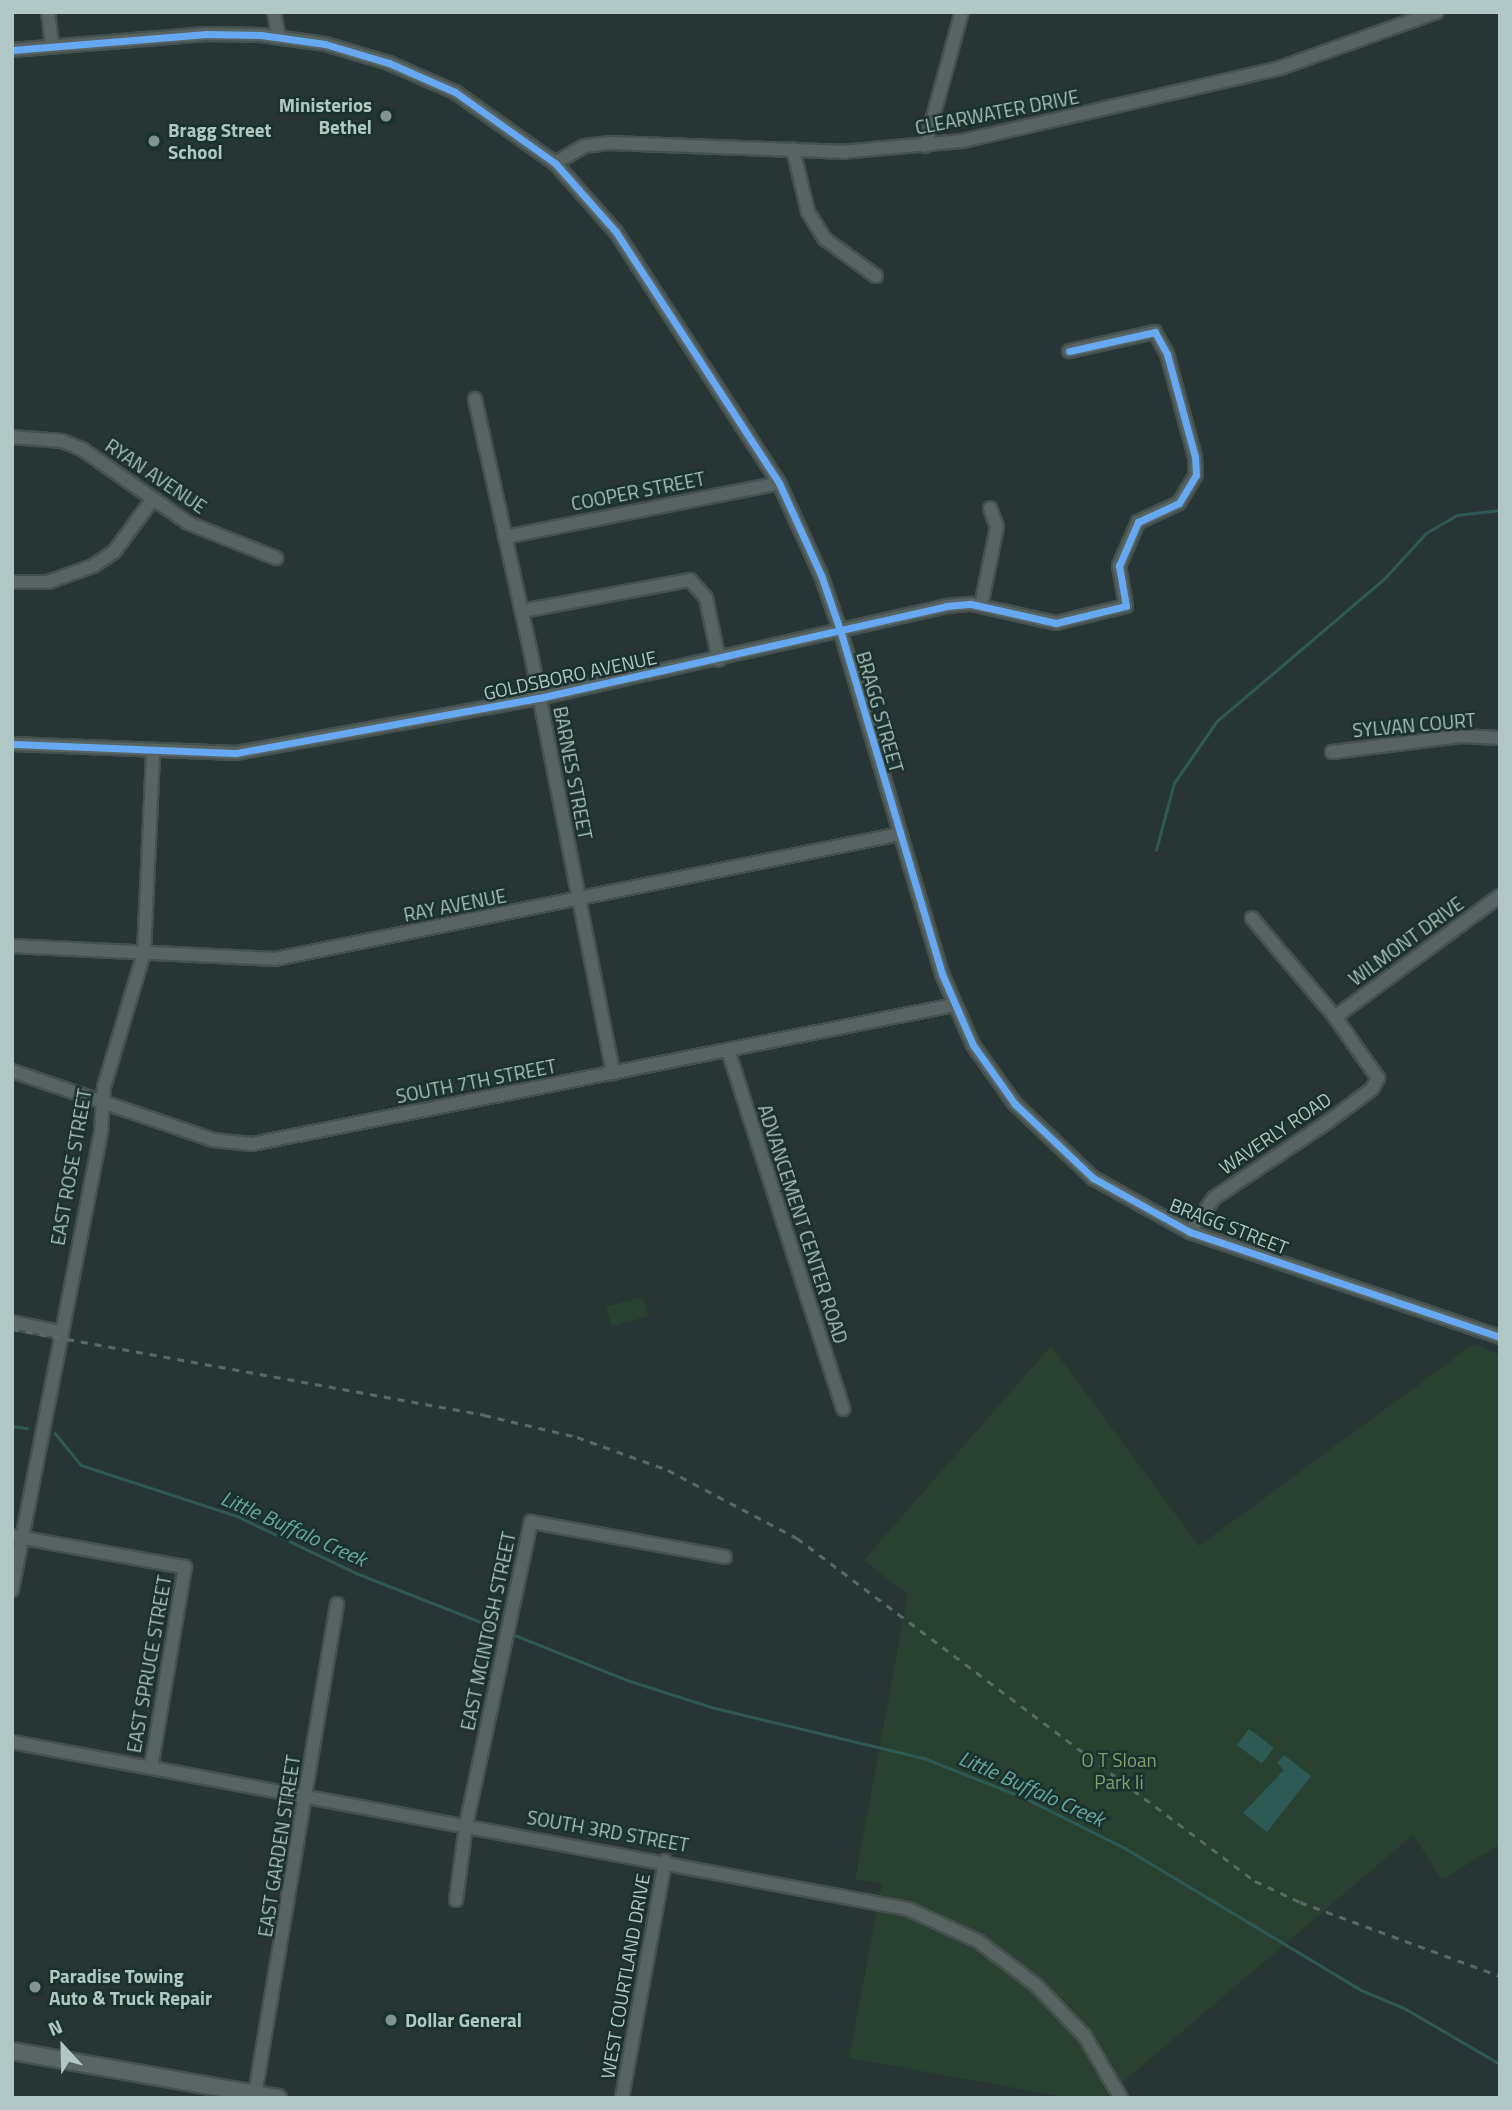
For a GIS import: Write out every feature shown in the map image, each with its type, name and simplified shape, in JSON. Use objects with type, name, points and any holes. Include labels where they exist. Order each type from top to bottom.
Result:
[{"type":"main road","points":[[12,2052],[278,2098]]},
{"type":"street","points":[[48,12],[52,47]]},
{"type":"street","points":[[274,12],[279,37]]},
{"type":"street","points":[[925,146],[962,12]]},
{"type":"street","name":"CLEARWATER DRIVE","points":[[555,163],[597,143],[855,152],[925,146],[1055,122],[1280,68],[1436,12]]},
{"type":"street","name":"BRAGG STREET","points":[[12,50],[206,34],[279,37],[358,53],[424,78],[478,105],[555,163],[616,232],[779,483],[821,575],[841,633],[954,1005],[990,1072],[1037,1129],[1101,1183],[1190,1232],[1500,1337]]},
{"type":"street","points":[[793,149],[808,212],[825,239],[876,276]]},
{"type":"street","name":"GOLDSBORO AVENUE","points":[[12,744],[236,754],[539,698],[841,633],[946,606],[981,606],[1056,623],[1126,606],[1119,566],[1138,523],[1179,503],[1196,475],[1195,457],[1167,354],[1155,332],[1069,351]]},
{"type":"street","name":"BARNES STREET","points":[[475,399],[522,611],[613,1073]]},
{"type":"street","name":"RYAN AVENUE","points":[[12,438],[36,436],[82,449],[152,500],[216,537],[276,558]]},
{"type":"street","name":"COOPER STREET","points":[[505,537],[779,483]]},
{"type":"street","points":[[12,582],[48,582],[93,566],[114,552],[152,500]]},
{"type":"street","points":[[981,606],[997,527],[990,508]]},
{"type":"street","points":[[522,611],[690,580],[706,598],[719,660]]},
{"type":"street","name":"SYLVAN COURT","points":[[1332,752],[1461,736],[1500,738]]},
{"type":"street","name":"EAST ROSE STREET","points":[[12,1590],[17,1537],[60,1332],[103,1102],[144,953],[153,752]]},
{"type":"street","name":"RAY AVENUE","points":[[12,946],[275,960],[900,834]]},
{"type":"street","name":"WILMONT DRIVE","points":[[1335,1017],[1500,896]]},
{"type":"street","points":[[1252,918],[1335,1017]]},
{"type":"street","name":"SOUTH 7TH STREET","points":[[12,1070],[213,1140],[252,1144],[954,1005]]},
{"type":"street","name":"WAVERLY ROAD","points":[[1190,1232],[1214,1198],[1372,1089],[1378,1078],[1374,1068],[1335,1017]]},
{"type":"street","name":"ADVANCEMENT CENTER ROAD","points":[[728,1050],[843,1409]]},
{"type":"street","points":[[12,1322],[60,1332]]},
{"type":"street","name":"EAST MCINTOSH STREET","points":[[456,1900],[466,1825],[531,1522],[725,1557]]},
{"type":"street","name":"EAST SPRUCE STREET","points":[[17,1537],[185,1567],[151,1767]]},
{"type":"street","name":"EAST GARDEN STREET","points":[[255,2094],[308,1796],[337,1604]]},
{"type":"street","name":"SOUTH 3RD STREET","points":[[12,1742],[886,1903],[958,1930],[1002,1956],[1059,2006],[1084,2035],[1121,2098]]},
{"type":"street","name":"WEST COURTLAND DRIVE","points":[[622,2098],[665,1861]]},
{"type":"green space","points":[[643,1297],[648,1316],[611,1326],[606,1307]]},
{"type":"green space","name":"O T Sloan Park Ii","points":[[1474,1344],[1500,1355],[1500,1844],[1442,1880],[1413,1835],[1104,2098],[1070,2098],[849,2058],[882,1884],[855,1879],[908,1595],[864,1560],[1051,1346],[1199,1546]]},
{"type":"shaded area","points":[[1249,1729],[1274,1748],[1262,1764],[1237,1745]]},
{"type":"shaded area","points":[[1284,1755],[1311,1776],[1267,1832],[1243,1813],[1284,1770],[1277,1763]]},
{"type":"waterway","points":[[1156,850],[1174,783],[1217,721],[1384,579],[1426,533],[1457,515],[1500,510]]},
{"type":"waterway","name":"Little Buffalo Creek","points":[[12,1426],[27,1428]]},
{"type":"waterway","name":"Little Buffalo Creek","points":[[55,1433],[81,1465],[237,1516],[356,1573],[491,1626]]},
{"type":"waterway","name":"Little Buffalo Creek","points":[[512,1634],[627,1680],[715,1708],[924,1758],[1025,1798],[1125,1848],[1361,1990],[1406,2009],[1500,2064]]},
{"type":"railway","points":[[12,1329],[484,1415],[577,1437],[668,1470],[797,1538],[1255,1881],[1300,1902],[1500,1976]]},
{"type":"cycle path","points":[[12,50],[206,34],[261,35],[325,44],[389,63],[455,92],[555,163],[616,232],[779,483],[821,575],[841,633],[942,974],[973,1045],[1015,1104],[1093,1178],[1190,1232],[1500,1337]]},
{"type":"cycle path","points":[[12,744],[236,753],[539,698],[946,606],[971,604],[1056,623],[1126,606],[1119,566],[1138,522],[1179,503],[1196,475],[1195,457],[1167,354],[1155,332],[1069,351]]},
{"type":"place","name":"Ministerios Bethel","points":[[386,116]]},
{"type":"place","name":"Bragg Street School","points":[[154,141]]},
{"type":"place","name":"Paradise Towing Auto & Truck Repair","points":[[35,1987]]},
{"type":"place","name":"Dollar General","points":[[391,2020]]}]
